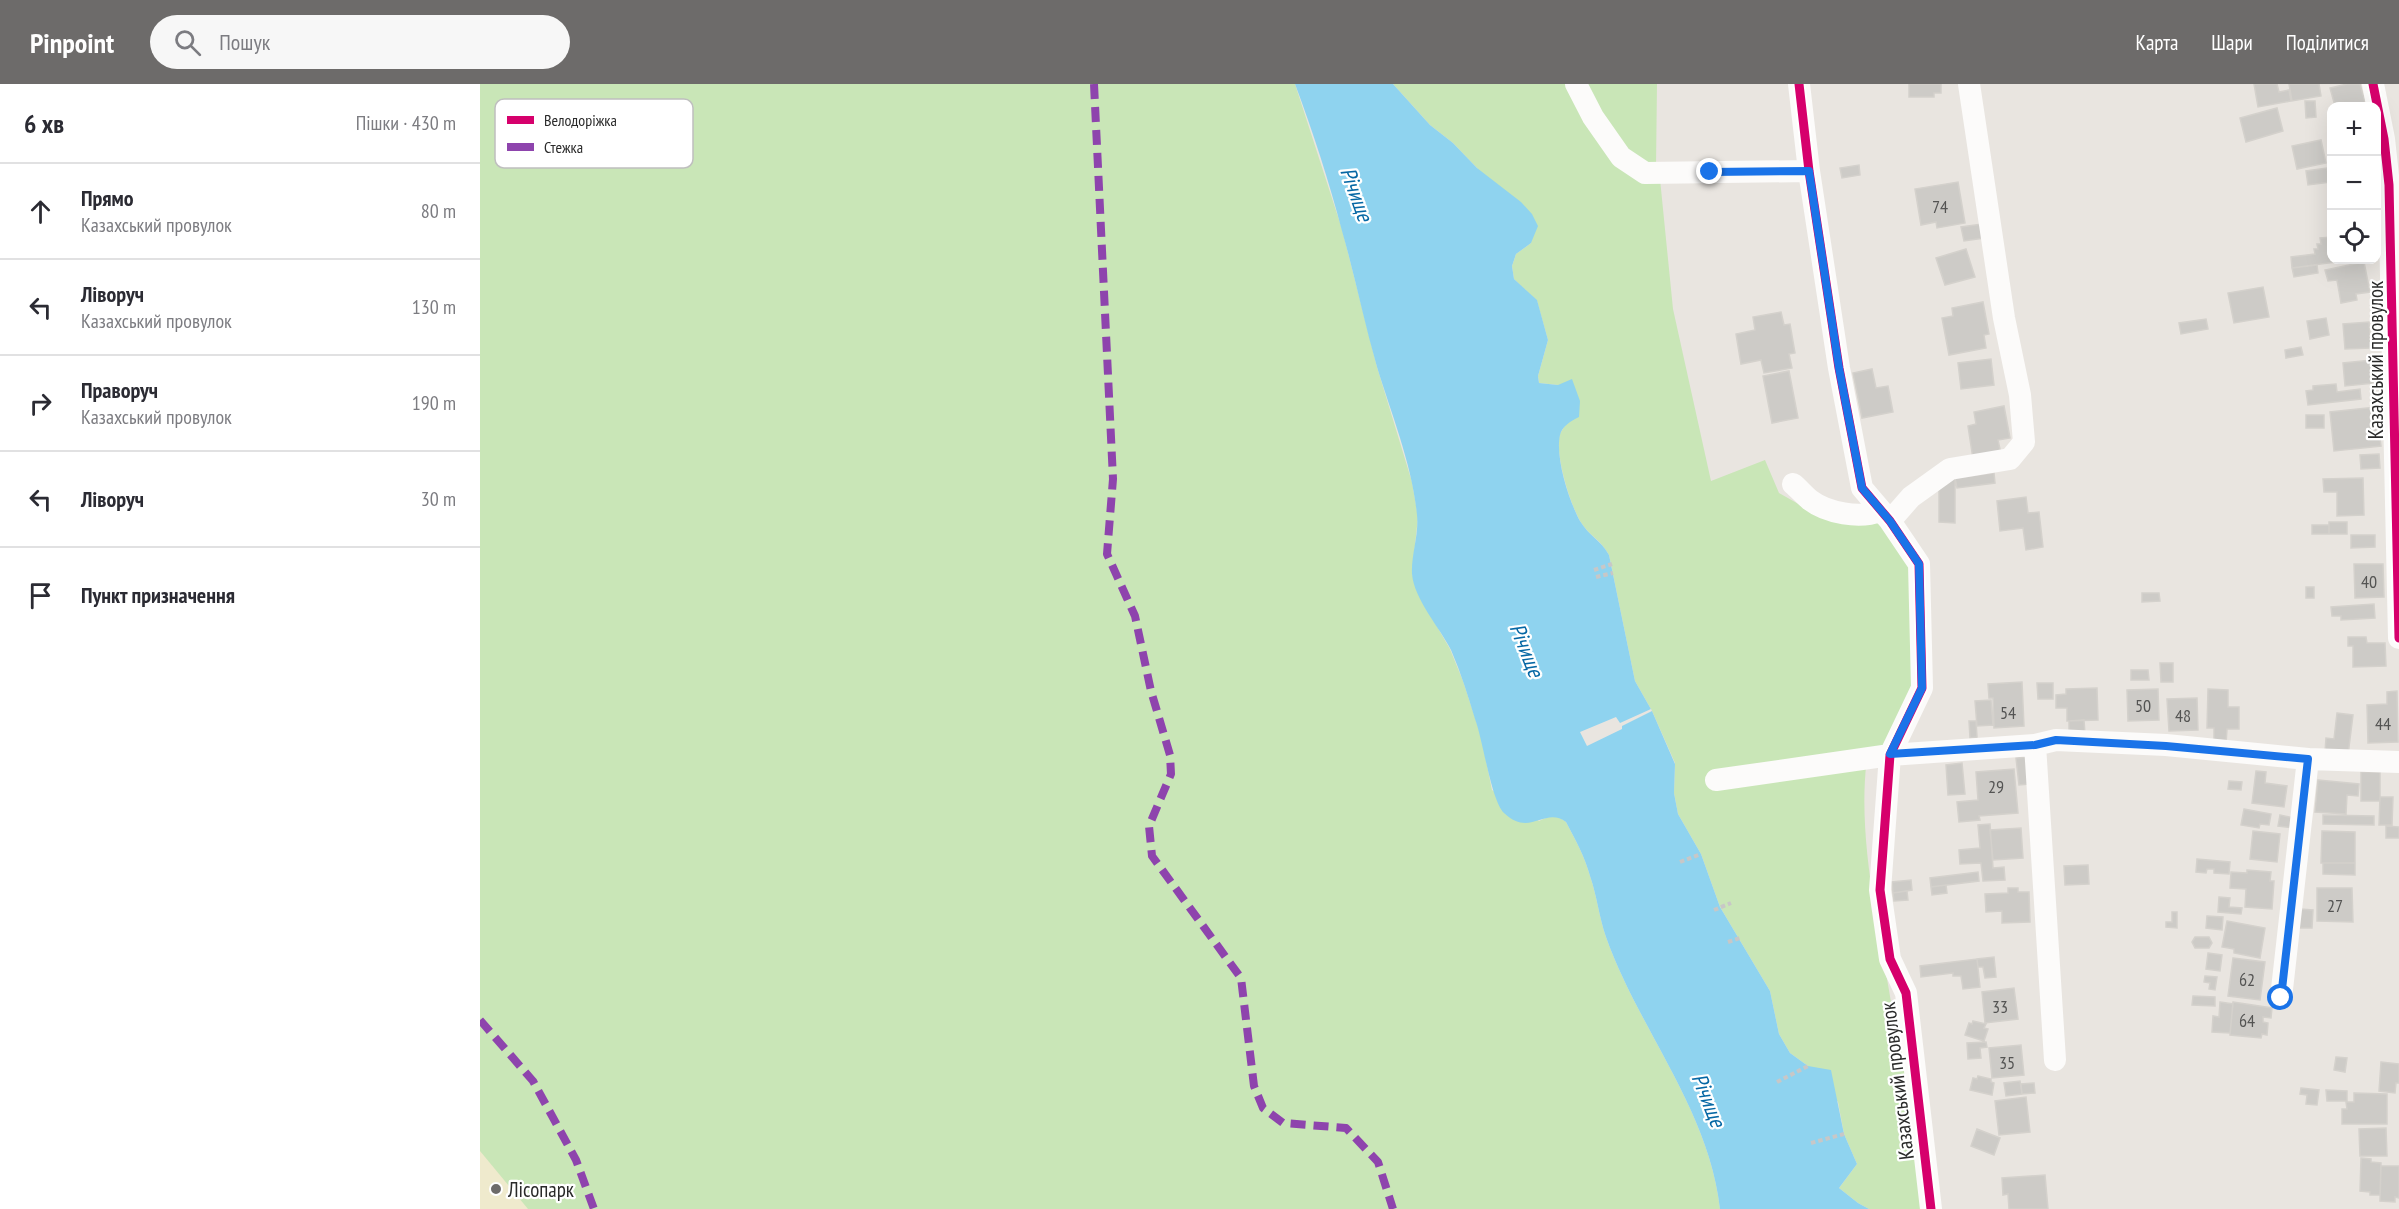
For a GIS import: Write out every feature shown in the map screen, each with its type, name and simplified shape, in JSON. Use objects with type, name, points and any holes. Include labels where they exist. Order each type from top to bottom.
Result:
[{"type":"street","points":[[1576,84],[1593,117],[1621,157],[1645,173],[1809,171]]},
{"type":"street","name":"Казахський провулок","points":[[1799,84],[1809,171],[1839,368],[1862,488],[1919,564],[1922,688],[1890,754],[1880,890],[1890,959],[1906,993],[1931,1209]]},
{"type":"street","points":[[1793,484],[1812,502],[1837,512],[1884,516],[1950,469],[2010,459],[2024,442],[2020,395],[2004,318],[1970,84]]},
{"type":"street","name":"Казахський провулок","points":[[2373,84],[2390,185],[2396,393],[2399,638]]},
{"type":"street","points":[[1716,780],[1890,754],[2035,745],[2056,740],[2144,744],[2308,759],[2399,762]]},
{"type":"street","points":[[2035,745],[2055,1060]]},
{"type":"street","points":[[2281,998],[2308,759]]},
{"type":"path","points":[[1594,570],[1612,564]]},
{"type":"path","points":[[1596,577],[1613,573]]},
{"type":"path","points":[[1680,862],[1701,854]]},
{"type":"path","points":[[1714,910],[1731,903]]},
{"type":"path","points":[[1728,942],[1740,938]]},
{"type":"path","points":[[1777,1082],[1808,1066]]},
{"type":"path","points":[[1811,1143],[1844,1134]]},
{"type":"green space","points":[[480,84],[1295,84],[1342,229],[1377,367],[1412,482],[1418,517],[1412,574],[1424,604],[1450,649],[1463,681],[1481,736],[1492,790],[1539,821],[1553,817],[1566,822],[1580,848],[1606,937],[1620,971],[1688,1104],[1702,1137],[1713,1172],[1720,1209],[480,1209]]},
{"type":"green space","points":[[1393,84],[1657,84],[1656,167],[1660,179],[1673,309],[1711,481],[1765,460],[1779,493],[1802,506],[1881,524],[1911,566],[1915,682],[1886,750],[1868,751],[1865,815],[1871,882],[1893,1014],[1918,1009],[1937,1209],[1869,1209],[1839,1188],[1857,1164],[1844,1134],[1838,1102],[1808,1066],[1790,1053],[1779,1034],[1770,991],[1720,907],[1701,854],[1678,814],[1674,793],[1675,763],[1652,711],[1635,681],[1609,555],[1582,524],[1569,494],[1559,454],[1560,434],[1567,423],[1558,385],[1539,383],[1538,376],[1548,340],[1537,301],[1514,279],[1512,266],[1516,254],[1531,243],[1477,168],[1453,143],[1430,125]]},
{"type":"sand","name":"Лісопарк","points":[[480,1151],[528,1209],[480,1209]]},
{"type":"water","name":"Річище","points":[[1295,84],[1393,84],[1430,125],[1453,143],[1477,168],[1521,202],[1532,214],[1538,226],[1531,243],[1516,254],[1512,266],[1514,279],[1537,300],[1548,340],[1538,376],[1539,383],[1558,385],[1572,379],[1580,401],[1579,417],[1565,426],[1560,435],[1559,455],[1568,491],[1580,521],[1609,555],[1635,681],[1652,711],[1675,764],[1674,793],[1678,814],[1701,854],[1720,907],[1770,991],[1779,1034],[1790,1053],[1808,1066],[1831,1070],[1844,1134],[1857,1164],[1839,1188],[1869,1209],[1720,1209],[1713,1172],[1702,1137],[1688,1104],[1620,971],[1606,937],[1580,848],[1566,822],[1551,817],[1522,823],[1513,820],[1499,806],[1458,667],[1451,650],[1422,603],[1414,584],[1412,567],[1417,515],[1411,477],[1377,367],[1332,194]]},
{"type":"pier","points":[[1651,709],[1652,711],[1622,726],[1622,729],[1587,746],[1580,732],[1616,717],[1620,723]]},
{"type":"building","points":[[1909,84],[1941,84],[1941,93],[1934,93],[1934,97],[1909,97]]},
{"type":"building","points":[[2254,84],[2277,84],[2279,92],[2289,90],[2291,101],[2258,107]]},
{"type":"building","points":[[2289,84],[2319,84],[2321,96],[2292,101]]},
{"type":"building","points":[[2360,84],[2365,102],[2334,102],[2330,88]]},
{"type":"building","points":[[2305,101],[2315,101],[2316,117],[2306,118]]},
{"type":"building","points":[[2277,108],[2283,131],[2246,142],[2240,118]]},
{"type":"building","points":[[2321,140],[2326,163],[2297,169],[2292,146]]},
{"type":"building","points":[[1859,165],[1860,175],[1842,178],[1840,168]]},
{"type":"building","points":[[2327,168],[2327,182],[2308,185],[2306,171]]},
{"type":"building","points":[[1958,182],[1965,223],[1937,228],[1936,222],[1921,225],[1915,189]]},
{"type":"building","points":[[1982,224],[1984,238],[1964,241],[1961,227]]},
{"type":"building","points":[[2327,237],[2327,263],[2292,268],[2291,257],[2315,254],[2314,249],[2318,249],[2317,244],[2321,244],[2320,238]]},
{"type":"building","points":[[1966,249],[1975,277],[1945,285],[1936,258]]},
{"type":"building","points":[[2364,264],[2370,292],[2356,294],[2357,300],[2341,303],[2337,280],[2328,281],[2325,270]]},
{"type":"building","points":[[2317,265],[2318,273],[2294,277],[2292,268]]},
{"type":"building","points":[[2263,287],[2269,317],[2234,323],[2228,293]]},
{"type":"building","points":[[1983,302],[1989,334],[1984,335],[1986,348],[1949,355],[1942,318],[1953,316],[1952,308]]},
{"type":"building","points":[[1781,312],[1784,325],[1790,324],[1795,353],[1789,354],[1792,368],[1764,373],[1761,360],[1741,364],[1736,334],[1755,330],[1753,317]]},
{"type":"building","points":[[2326,318],[2329,335],[2310,339],[2307,321]]},
{"type":"building","points":[[2206,319],[2208,329],[2181,334],[2179,323]]},
{"type":"building","points":[[2369,322],[2371,348],[2345,349],[2343,324]]},
{"type":"building","points":[[2301,347],[2303,355],[2286,358],[2285,350]]},
{"type":"building","points":[[1991,359],[1994,385],[1961,389],[1958,363]]},
{"type":"building","points":[[2372,360],[2374,383],[2345,386],[2343,363]]},
{"type":"building","points":[[1872,369],[1876,388],[1888,386],[1893,412],[1862,418],[1853,373]]},
{"type":"building","points":[[1789,371],[1798,418],[1772,423],[1763,376]]},
{"type":"building","points":[[2336,384],[2337,392],[2360,389],[2361,399],[2308,405],[2306,391],[2313,390],[2313,386]]},
{"type":"building","points":[[2004,406],[2010,438],[1998,440],[2001,454],[1973,459],[1968,426],[1976,424],[1974,412]]},
{"type":"building","points":[[2376,407],[2381,446],[2334,451],[2330,412]]},
{"type":"building","points":[[2306,415],[2324,415],[2324,428],[2306,428]]},
{"type":"building","points":[[2379,454],[2380,468],[2361,469],[2360,455]]},
{"type":"building","points":[[1994,473],[1995,483],[1957,488],[1955,478]]},
{"type":"building","points":[[1955,478],[1955,523],[1939,522],[1939,485]]},
{"type":"building","points":[[2363,478],[2364,515],[2337,516],[2337,492],[2324,492],[2323,479]]},
{"type":"building","points":[[2026,497],[2028,513],[2039,512],[2043,547],[2026,550],[2023,528],[2000,531],[1997,501]]},
{"type":"building","points":[[2329,522],[2347,522],[2347,534],[2329,534]]},
{"type":"building","points":[[2312,525],[2329,525],[2329,534],[2312,534]]},
{"type":"building","points":[[2351,535],[2375,535],[2375,547],[2351,548]]},
{"type":"building","points":[[2354,564],[2383,564],[2384,597],[2355,598]]},
{"type":"building","points":[[2306,587],[2314,587],[2314,598],[2306,598]]},
{"type":"building","points":[[2142,593],[2159,593],[2160,601],[2142,602]]},
{"type":"building","points":[[2374,604],[2375,618],[2341,620],[2341,616],[2332,616],[2331,607]]},
{"type":"building","points":[[2348,637],[2366,637],[2367,643],[2385,643],[2386,666],[2353,667],[2353,646],[2348,646]]},
{"type":"building","points":[[2160,663],[2173,663],[2173,682],[2161,682]]},
{"type":"building","points":[[2131,670],[2148,670],[2149,680],[2131,680]]},
{"type":"building","points":[[2022,682],[2024,726],[1994,728],[1993,698],[1989,698],[1988,684]]},
{"type":"building","points":[[2037,683],[2053,683],[2053,699],[2038,699]]},
{"type":"building","points":[[2097,688],[2098,720],[2067,721],[2067,708],[2056,708],[2056,695],[2066,694],[2066,689]]},
{"type":"building","points":[[2158,689],[2159,720],[2128,721],[2127,690]]},
{"type":"building","points":[[2208,689],[2228,690],[2228,707],[2239,707],[2239,729],[2227,729],[2226,744],[2214,744],[2214,728],[2207,728]]},
{"type":"building","points":[[2397,691],[2398,742],[2368,743],[2367,705],[2387,704],[2387,692]]},
{"type":"building","points":[[2197,698],[2198,730],[2169,731],[2167,699]]},
{"type":"building","points":[[1991,700],[1993,725],[1977,726],[1975,701]]},
{"type":"building","points":[[2337,713],[2353,715],[2348,755],[2325,752],[2326,738],[2334,739]]},
{"type":"building","points":[[2084,720],[2085,734],[2069,734],[2069,721]]},
{"type":"building","points":[[1969,721],[1976,721],[1977,737],[1970,738]]},
{"type":"building","points":[[2027,757],[2029,784],[2019,785],[2016,758]]},
{"type":"building","points":[[1962,763],[1965,794],[1948,795],[1946,765]]},
{"type":"building","points":[[2014,769],[2018,813],[1979,816],[1980,820],[1959,822],[1957,802],[1978,800],[1976,772]]},
{"type":"building","points":[[2256,771],[2266,772],[2265,783],[2287,786],[2284,807],[2252,803]]},
{"type":"building","points":[[2361,772],[2380,772],[2380,801],[2361,801]]},
{"type":"building","points":[[2318,780],[2359,784],[2358,796],[2347,795],[2346,814],[2315,812]]},
{"type":"building","points":[[2229,781],[2242,782],[2241,790],[2228,789]]},
{"type":"building","points":[[2380,797],[2393,797],[2392,825],[2379,825]]},
{"type":"building","points":[[2244,809],[2271,814],[2269,825],[2260,824],[2259,828],[2241,825]]},
{"type":"building","points":[[2280,815],[2294,818],[2293,828],[2278,826]]},
{"type":"building","points":[[2323,815],[2374,816],[2374,825],[2323,824]]},
{"type":"building","points":[[1990,824],[1993,868],[2004,867],[2005,880],[1983,881],[1981,863],[1960,864],[1959,850],[1980,848],[1978,825]]},
{"type":"building","points":[[2386,826],[2399,827],[2399,838],[2386,838]]},
{"type":"building","points":[[2021,828],[2023,858],[1993,860],[1990,830]]},
{"type":"building","points":[[2253,831],[2280,834],[2277,862],[2250,859]]},
{"type":"building","points":[[2322,831],[2355,832],[2355,863],[2321,863]]},
{"type":"building","points":[[2197,859],[2230,862],[2229,874],[2214,873],[2214,869],[2207,869],[2206,873],[2196,872]]},
{"type":"building","points":[[2323,863],[2355,863],[2355,875],[2323,874]]},
{"type":"building","points":[[2088,865],[2089,884],[2065,885],[2064,866]]},
{"type":"building","points":[[2247,870],[2271,872],[2270,881],[2274,881],[2272,909],[2245,907],[2246,889],[2230,888],[2231,872],[2247,873]]},
{"type":"building","points":[[1978,872],[1979,881],[1931,887],[1930,878]]},
{"type":"building","points":[[1911,880],[1912,890],[1893,893],[1892,882]]},
{"type":"building","points":[[1946,885],[1947,893],[1932,895],[1931,887]]},
{"type":"building","points":[[2008,888],[2018,888],[2018,892],[2029,892],[2030,922],[2002,923],[2002,911],[1986,912],[1985,894],[2008,893]]},
{"type":"building","points":[[2317,888],[2352,888],[2353,922],[2317,921]]},
{"type":"building","points":[[1907,891],[1908,900],[1894,901],[1893,893]]},
{"type":"building","points":[[2219,897],[2230,898],[2229,907],[2242,908],[2241,914],[2218,912]]},
{"type":"building","points":[[2300,909],[2313,910],[2312,928],[2299,928]]},
{"type":"building","points":[[2172,912],[2177,912],[2177,928],[2166,927],[2166,922],[2172,922]]},
{"type":"building","points":[[2207,916],[2223,917],[2222,930],[2206,928]]},
{"type":"building","points":[[2227,921],[2265,928],[2260,958],[2234,953],[2234,949],[2222,947]]},
{"type":"building","points":[[2195,937],[2209,937],[2212,943],[2209,948],[2195,948],[2192,942]]},
{"type":"building","points":[[2208,953],[2222,955],[2220,971],[2206,969]]},
{"type":"building","points":[[1994,957],[1996,977],[1985,978],[1983,967],[1978,967],[1977,959]]},
{"type":"building","points":[[2233,958],[2265,962],[2260,1000],[2228,996]]},
{"type":"building","points":[[1977,959],[1980,987],[1963,989],[1961,976],[1953,976],[1953,973],[1921,977],[1920,966]]},
{"type":"building","points":[[2205,976],[2217,977],[2215,990],[2209,989],[2210,983],[2204,982]]},
{"type":"building","points":[[2014,988],[2018,1019],[1985,1023],[1982,992]]},
{"type":"building","points":[[2193,996],[2215,997],[2215,1006],[2192,1005]]},
{"type":"building","points":[[2220,1002],[2233,1004],[2230,1033],[2212,1032],[2213,1016],[2219,1017]]},
{"type":"building","points":[[2233,1002],[2272,1008],[2271,1018],[2263,1017],[2263,1022],[2268,1023],[2267,1035],[2262,1034],[2261,1038],[2230,1035]]},
{"type":"building","points":[[1973,1021],[1986,1024],[1984,1028],[1988,1029],[1984,1041],[1965,1035],[1969,1023],[1972,1024]]},
{"type":"building","points":[[1986,1042],[1987,1047],[1980,1048],[1981,1058],[1968,1059],[1967,1043]]},
{"type":"building","points":[[2021,1045],[2024,1075],[1992,1078],[1989,1048]]},
{"type":"building","points":[[2336,1057],[2347,1058],[2345,1072],[2334,1070]]},
{"type":"building","points":[[2381,1062],[2399,1064],[2399,1083],[2396,1083],[2395,1093],[2379,1091]]},
{"type":"building","points":[[1978,1076],[1991,1079],[1994,1083],[1992,1095],[1970,1090],[1973,1078],[1977,1079]]},
{"type":"building","points":[[2020,1081],[2022,1094],[2006,1096],[2004,1083]]},
{"type":"building","points":[[2034,1083],[2035,1093],[2022,1094],[2021,1084]]},
{"type":"building","points":[[2301,1088],[2319,1090],[2317,1105],[2306,1104],[2307,1095],[2300,1094]]},
{"type":"building","points":[[2326,1090],[2347,1091],[2347,1101],[2327,1101]]},
{"type":"building","points":[[2354,1093],[2387,1094],[2387,1124],[2342,1124],[2342,1109],[2347,1109],[2346,1102],[2354,1102]]},
{"type":"building","points":[[2026,1097],[2030,1132],[1999,1135],[1995,1101]]},
{"type":"building","points":[[2386,1128],[2387,1156],[2360,1156],[2359,1129]]},
{"type":"building","points":[[1977,1129],[2000,1138],[1994,1155],[1971,1146]]},
{"type":"building","points":[[2361,1158],[2381,1163],[2380,1195],[2370,1195],[2370,1192],[2360,1191]]},
{"type":"building","points":[[2381,1166],[2399,1166],[2399,1198],[2395,1197],[2395,1202],[2380,1201]]},
{"type":"building","points":[[2045,1175],[2048,1209],[2009,1209],[2008,1194],[2003,1195],[2002,1178]]},
{"type":"marked path","points":[[1094,84],[1113,479],[1107,554],[1135,616],[1151,691],[1170,755],[1171,774],[1149,826],[1152,856],[1241,978],[1254,1086],[1263,1108],[1283,1123],[1346,1128],[1378,1162],[1393,1209]]},
{"type":"marked path","points":[[480,1020],[533,1081],[576,1160],[594,1209]]},
{"type":"cycle path","points":[[1799,84],[1809,171],[1839,368],[1862,488],[1890,521],[1919,564],[1922,688],[1890,755],[1880,890],[1890,959],[1906,993],[1931,1209]]},
{"type":"cycle path","points":[[2373,84],[2384,139],[2389,185],[2399,638]]},
{"type":"place","name":"Лісопарк","points":[[496,1189]]},
{"type":"route","points":[[1710,172],[1809,171],[1839,368],[1862,488],[1879,511],[1890,521],[1919,564],[1922,688],[1890,754],[2035,745],[2056,740],[2166,746],[2308,759],[2281,998]]}]
